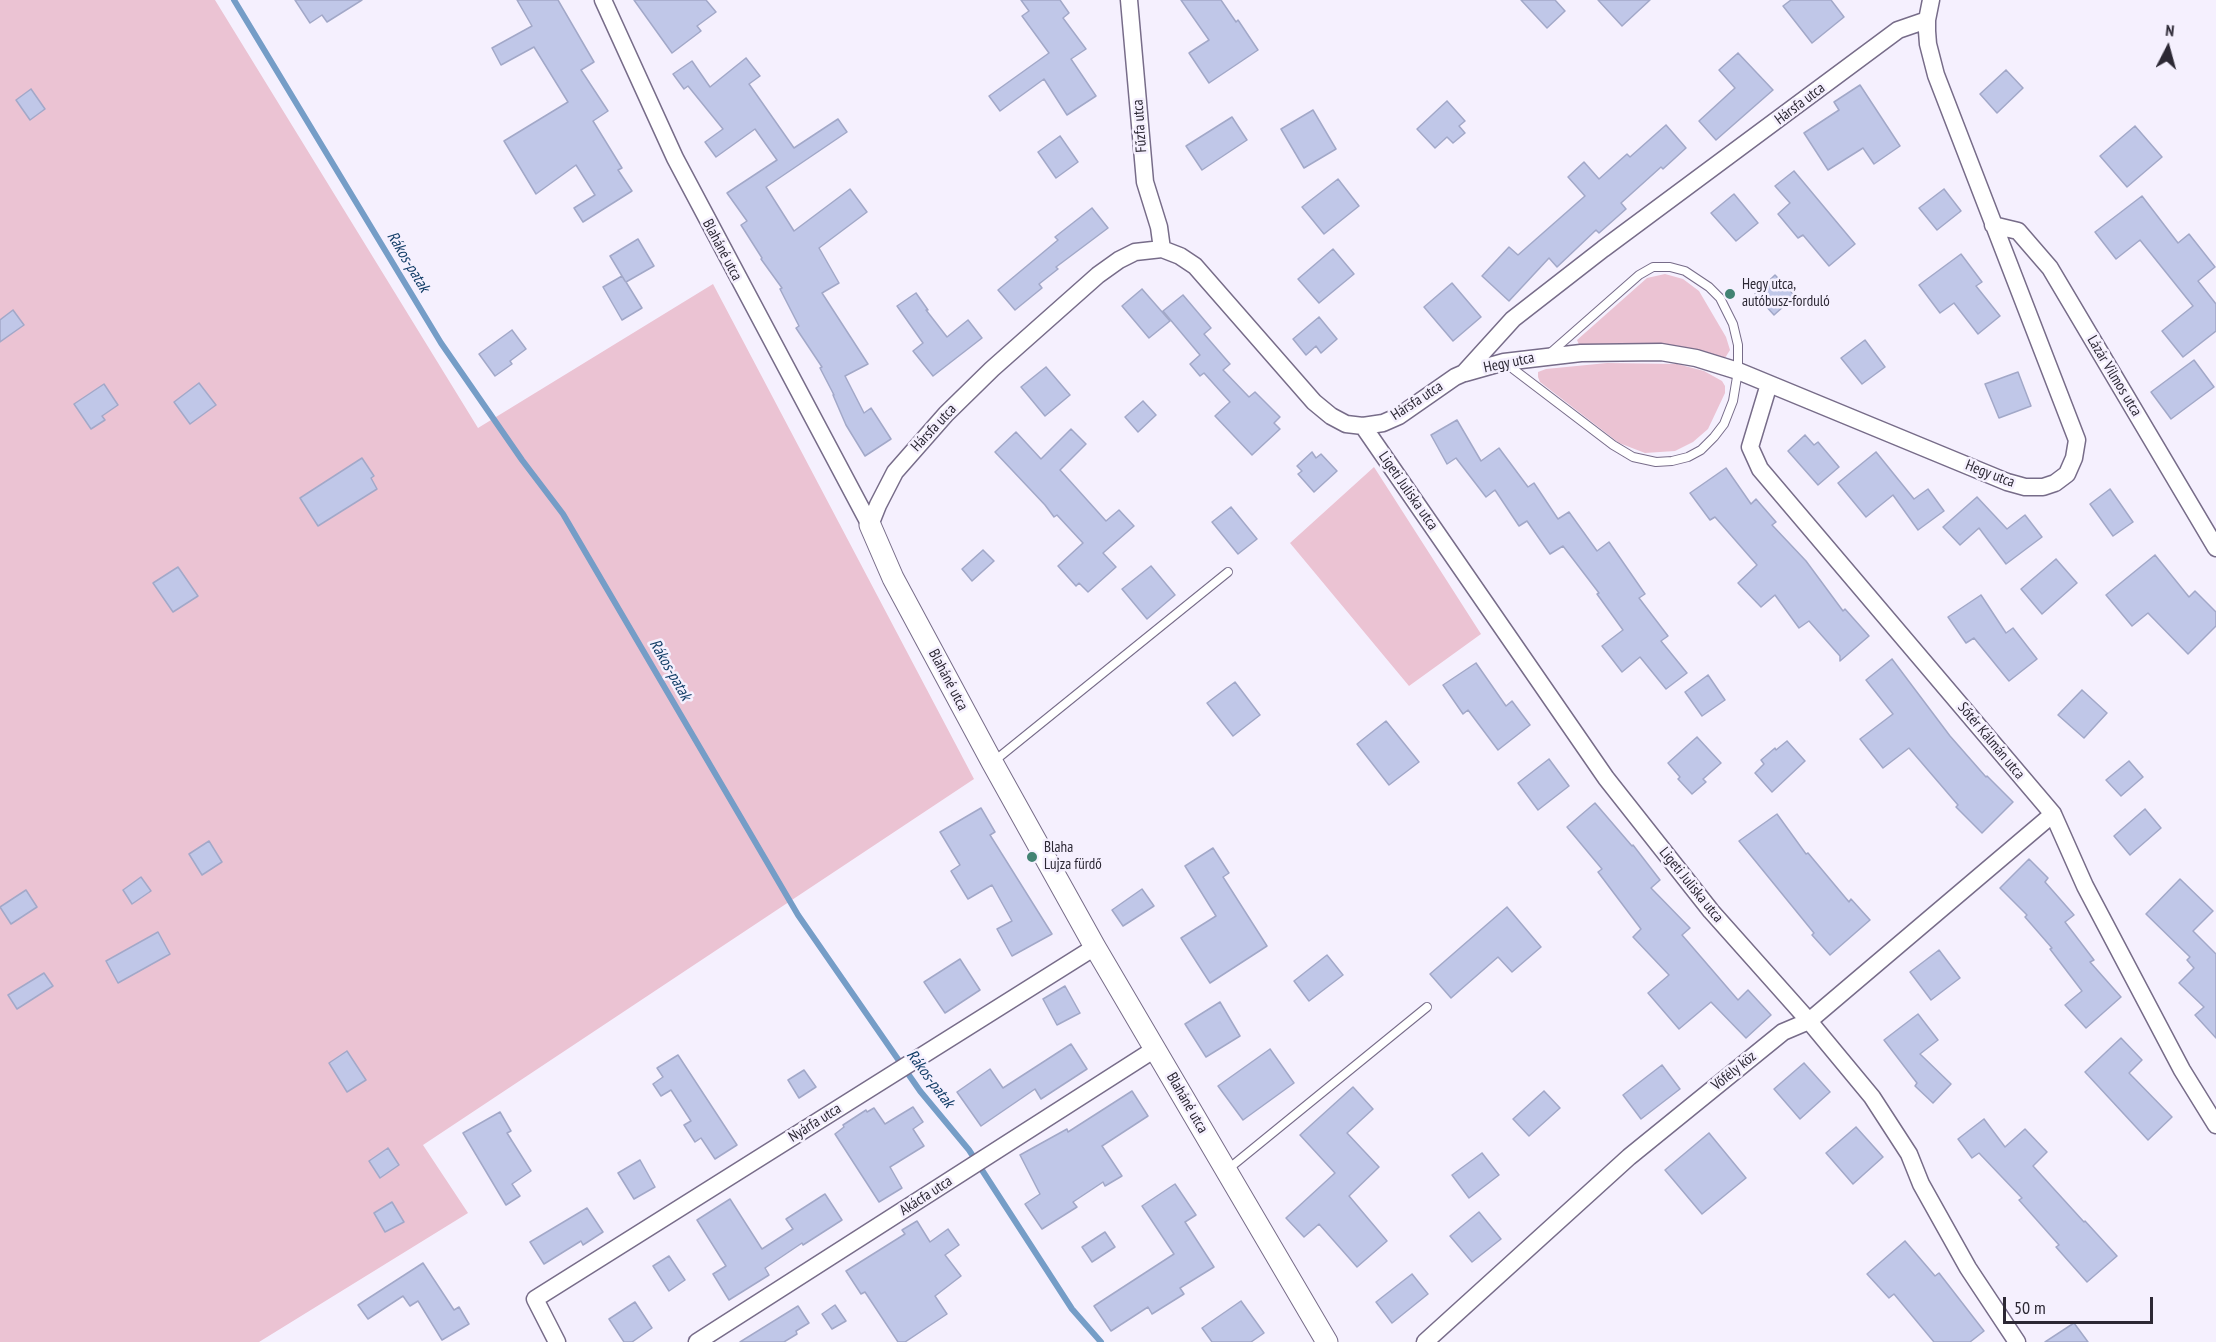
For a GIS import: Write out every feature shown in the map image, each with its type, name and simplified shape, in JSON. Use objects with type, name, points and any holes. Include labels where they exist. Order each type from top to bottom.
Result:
[{"type":"street","name":"Blaháné utca","points":[[603,0],[675,158],[870,525],[893,578],[992,762],[1095,947],[1327,1342]]},
{"type":"street","name":"Fűzfa utca","points":[[1128,0],[1145,182],[1155,212],[1161,249]]},
{"type":"street","name":"Hegy utca","points":[[1464,373],[1504,362],[1548,355],[1622,351],[1661,352],[1696,358],[1738,371],[2007,482],[2025,487],[2043,487],[2055,483],[2067,474],[2074,458],[2077,441],[1936,75],[1928,44],[1927,20],[1931,0]]},
{"type":"street","name":"Hársfa utca","points":[[870,525],[896,472],[940,421],[992,369],[1098,275],[1135,252],[1161,249],[1180,256],[1195,267],[1314,402],[1331,416],[1346,424],[1363,426],[1383,423],[1400,416],[1464,373],[1513,319],[1602,249],[1898,30],[1927,20]]},
{"type":"street","name":"Lázár Vilmos utca","points":[[1994,225],[2018,231],[2050,268],[2216,548]]},
{"type":"street","name":"Sőtér Kálmán utca","points":[[1769,384],[1750,447],[1760,469],[2053,814],[2085,886],[2182,1070],[2216,1125]]},
{"type":"street","name":"Ligeti Juliska utca","points":[[1363,426],[1605,778],[1711,911],[1809,1021],[1872,1097],[1909,1154],[1921,1184],[1968,1268],[2017,1342]]},
{"type":"street","name":"Vőfély köz","points":[[1425,1342],[1629,1157],[1783,1032],[1809,1021],[2053,814]]},
{"type":"street","name":"Nyárfa utca","points":[[557,1342],[535,1299],[1095,947]]},
{"type":"street","name":"Akácfa utca","points":[[697,1342],[1155,1049]]},
{"type":"lane","points":[[1504,362],[1613,446],[1633,457],[1656,462],[1688,457],[1714,437],[1724,423],[1733,401],[1738,371],[1738,345],[1732,324],[1720,298],[1699,278],[1670,267],[1653,267],[1639,275],[1548,355]]},
{"type":"lane","points":[[992,762],[1228,572]]},
{"type":"lane","points":[[1227,1171],[1427,1007]]},
{"type":"shaded area","points":[[0,0],[215,0],[478,428],[713,284],[974,779],[423,1145],[468,1213],[259,1342],[0,1342]]},
{"type":"shaded area","points":[[1665,274],[1683,279],[1699,291],[1726,337],[1730,350],[1725,358],[1689,348],[1657,345],[1580,347],[1577,340],[1647,278]]},
{"type":"shaded area","points":[[1607,363],[1677,364],[1704,371],[1722,381],[1725,393],[1708,429],[1693,442],[1675,451],[1645,453],[1619,443],[1540,382],[1538,377],[1538,372],[1546,369]]},
{"type":"shaded area","points":[[1374,467],[1481,634],[1409,686],[1290,543]]},
{"type":"building","points":[[295,0],[362,0],[327,22],[322,15],[310,23]]},
{"type":"building","points":[[517,0],[558,0],[594,62],[581,70],[608,111],[593,121],[622,168],[618,170],[632,191],[583,222],[574,208],[595,195],[576,165],[536,194],[504,141],[568,102],[534,47],[501,65],[492,48],[532,26]]},
{"type":"building","points":[[634,0],[706,0],[716,12],[697,26],[701,31],[672,53]]},
{"type":"building","points":[[1021,0],[1060,0],[1069,13],[1063,18],[1086,49],[1071,59],[1096,96],[1067,115],[1044,79],[1000,111],[989,96],[1049,53],[1022,16],[1029,11]]},
{"type":"building","points":[[1181,0],[1221,0],[1258,50],[1209,83],[1189,53],[1209,40]]},
{"type":"building","points":[[1521,0],[1555,0],[1565,11],[1547,28]]},
{"type":"building","points":[[1598,0],[1650,0],[1622,26]]},
{"type":"building","points":[[1791,0],[1831,0],[1844,17],[1812,43],[1783,6]]},
{"type":"building","points":[[1738,53],[1773,90],[1716,140],[1699,121],[1735,88],[1719,70]]},
{"type":"building","points":[[746,58],[760,76],[749,84],[794,148],[838,119],[847,132],[766,187],[794,231],[850,189],[867,212],[819,248],[839,283],[822,293],[868,364],[845,376],[864,413],[871,408],[891,439],[865,456],[846,425],[820,368],[822,367],[796,328],[799,326],[780,289],[782,288],[741,225],[747,221],[727,193],[777,160],[755,129],[716,157],[705,142],[723,129],[688,86],[684,89],[673,74],[692,61],[710,87]]},
{"type":"building","points":[[2006,70],[2023,88],[1997,113],[1980,94]]},
{"type":"building","points":[[1860,85],[1900,146],[1874,164],[1863,148],[1828,170],[1804,133],[1839,110],[1834,102]]},
{"type":"building","points":[[31,89],[45,109],[30,120],[16,100]]},
{"type":"building","points":[[1447,101],[1465,121],[1459,126],[1465,133],[1453,143],[1447,137],[1435,148],[1417,129]]},
{"type":"building","points":[[1313,110],[1336,149],[1304,168],[1281,129]]},
{"type":"building","points":[[1232,117],[1247,140],[1202,170],[1186,146]]},
{"type":"building","points":[[1666,125],[1686,148],[1621,203],[1626,209],[1599,233],[1596,230],[1557,267],[1549,258],[1509,301],[1482,276],[1509,247],[1518,255],[1585,196],[1568,177],[1584,162],[1599,179],[1627,154],[1630,157]]},
{"type":"building","points":[[2135,126],[2162,157],[2127,187],[2100,156]]},
{"type":"building","points":[[1060,136],[1078,162],[1056,178],[1038,152]]},
{"type":"building","points":[[1794,171],[1855,244],[1829,266],[1803,235],[1798,238],[1778,214],[1790,203],[1775,186]]},
{"type":"building","points":[[1338,179],[1359,206],[1324,234],[1302,207]]},
{"type":"building","points":[[1944,189],[1961,211],[1937,230],[1919,208]]},
{"type":"building","points":[[1734,194],[1758,223],[1736,241],[1711,213]]},
{"type":"building","points":[[2142,196],[2178,243],[2189,234],[2215,267],[2198,281],[2216,304],[2216,331],[2183,357],[2162,331],[2193,306],[2140,240],[2116,259],[2095,232]]},
{"type":"building","points":[[1092,208],[1108,228],[1056,267],[1058,269],[1039,284],[1042,288],[1015,310],[998,290],[1058,240],[1055,237]]},
{"type":"building","points":[[638,239],[654,266],[626,282],[642,308],[622,320],[603,287],[622,276],[610,256]]},
{"type":"building","points":[[1333,249],[1354,274],[1319,303],[1298,279]]},
{"type":"building","points":[[1961,254],[1982,282],[1976,286],[2000,316],[1978,334],[1954,303],[1940,313],[1919,285]]},
{"type":"building","points":[[1775,275],[1795,296],[1774,315],[1755,294]]},
{"type":"building","points":[[1452,283],[1481,317],[1453,341],[1424,307]]},
{"type":"building","points":[[1142,289],[1170,321],[1149,338],[1122,306]]},
{"type":"building","points":[[916,293],[947,337],[968,320],[982,338],[933,376],[913,351],[923,343],[897,306]]},
{"type":"building","points":[[1183,295],[1211,328],[1204,334],[1230,364],[1223,370],[1249,397],[1255,392],[1280,417],[1274,423],[1280,429],[1252,455],[1215,416],[1230,402],[1204,373],[1200,376],[1190,364],[1200,355],[1163,311]]},
{"type":"building","points":[[13,310],[24,325],[0,342],[0,320]]},
{"type":"building","points":[[1319,317],[1337,339],[1321,353],[1316,346],[1306,355],[1293,339]]},
{"type":"building","points":[[512,330],[526,349],[510,361],[512,364],[495,376],[479,354]]},
{"type":"building","points":[[1865,340],[1885,367],[1862,384],[1841,358]]},
{"type":"building","points":[[2194,360],[2214,387],[2171,419],[2151,392]]},
{"type":"building","points":[[1046,367],[1070,395],[1045,416],[1021,387]]},
{"type":"building","points":[[2018,372],[2031,406],[1999,418],[1985,384]]},
{"type":"building","points":[[199,383],[216,405],[190,424],[174,402]]},
{"type":"building","points":[[104,384],[118,405],[102,416],[105,420],[91,429],[74,404]]},
{"type":"building","points":[[1143,401],[1156,415],[1138,432],[1125,417]]},
{"type":"building","points":[[1457,420],[1481,461],[1499,448],[1528,487],[1534,483],[1558,519],[1569,512],[1597,551],[1609,542],[1645,594],[1639,598],[1668,636],[1661,641],[1687,673],[1666,689],[1640,657],[1622,672],[1602,646],[1623,630],[1597,594],[1599,593],[1563,546],[1550,554],[1527,521],[1519,526],[1495,490],[1486,497],[1456,458],[1447,464],[1431,435]]},
{"type":"building","points":[[1071,429],[1086,444],[1060,470],[1106,521],[1119,510],[1134,526],[1103,553],[1116,567],[1088,592],[1079,583],[1076,586],[1058,566],[1083,543],[1057,515],[1054,517],[995,452],[1016,432],[1041,459]]},
{"type":"building","points":[[1805,435],[1814,445],[1818,442],[1839,467],[1818,485],[1788,451]]},
{"type":"building","points":[[1312,452],[1316,458],[1321,454],[1337,471],[1314,492],[1298,474],[1302,471],[1297,466]]},
{"type":"building","points":[[1876,452],[1914,499],[1928,489],[1944,511],[1918,530],[1893,495],[1866,517],[1838,483]]},
{"type":"building","points":[[362,458],[374,476],[371,478],[377,489],[318,526],[300,498]]},
{"type":"building","points":[[1726,468],[1751,504],[1756,499],[1776,522],[1772,525],[1806,561],[1843,611],[1845,609],[1869,636],[1840,661],[1840,656],[1809,621],[1799,628],[1775,595],[1761,607],[1738,583],[1757,565],[1715,517],[1710,520],[1690,493]]},
{"type":"building","points":[[2110,489],[2133,522],[2113,536],[2090,504]]},
{"type":"building","points":[[1977,497],[2007,529],[2025,515],[2042,537],[2006,564],[1979,528],[1960,545],[1943,527]]},
{"type":"building","points":[[1231,507],[1257,539],[1238,554],[1212,522]]},
{"type":"building","points":[[983,550],[994,561],[972,581],[962,569]]},
{"type":"building","points":[[2155,555],[2189,597],[2195,591],[2216,612],[2216,626],[2188,654],[2148,613],[2132,626],[2106,595]]},
{"type":"building","points":[[2056,559],[2077,583],[2042,614],[2021,589]]},
{"type":"building","points":[[1151,566],[1175,595],[1147,619],[1122,589]]},
{"type":"building","points":[[178,567],[198,596],[173,612],[153,583]]},
{"type":"building","points":[[1981,595],[2006,633],[2013,628],[2037,659],[2009,681],[1974,638],[1966,643],[1948,617]]},
{"type":"building","points":[[1892,659],[1950,736],[1986,777],[2013,802],[1982,833],[1956,807],[1958,805],[1909,748],[1883,768],[1860,739],[1893,714],[1866,680]]},
{"type":"building","points":[[1476,663],[1506,706],[1512,701],[1530,725],[1498,750],[1468,710],[1463,714],[1443,685]]},
{"type":"building","points":[[1708,675],[1725,700],[1702,716],[1685,692]]},
{"type":"building","points":[[1235,682],[1260,715],[1233,736],[1207,703]]},
{"type":"building","points":[[2082,690],[2107,713],[2084,738],[2058,715]]},
{"type":"building","points":[[1386,721],[1419,762],[1389,785],[1357,744]]},
{"type":"building","points":[[1697,737],[1721,763],[1703,779],[1706,782],[1692,794],[1678,779],[1680,777],[1668,763]]},
{"type":"building","points":[[1787,741],[1805,761],[1772,792],[1755,773],[1764,764],[1761,760]]},
{"type":"building","points":[[1549,759],[1569,786],[1538,810],[1518,783]]},
{"type":"building","points":[[2129,761],[2143,777],[2121,796],[2106,780]]},
{"type":"building","points":[[1595,803],[1633,845],[1660,880],[1651,888],[1690,928],[1682,935],[1738,1000],[1748,990],[1771,1015],[1746,1038],[1711,1002],[1679,1029],[1648,993],[1669,975],[1633,937],[1641,929],[1598,872],[1602,869],[1567,827]]},
{"type":"building","points":[[981,808],[995,832],[990,835],[1052,934],[1012,956],[997,929],[1012,921],[992,885],[968,899],[951,871],[960,865],[940,832]]},
{"type":"building","points":[[2145,809],[2161,828],[2130,855],[2114,836]]},
{"type":"building","points":[[1777,814],[1806,854],[1808,853],[1849,902],[1851,899],[1870,920],[1830,955],[1739,841]]},
{"type":"building","points":[[209,841],[222,862],[202,875],[189,854]]},
{"type":"building","points":[[1213,848],[1229,873],[1223,877],[1267,946],[1210,983],[1181,938],[1216,916],[1185,866]]},
{"type":"building","points":[[2029,859],[2048,878],[2045,882],[2074,915],[2065,922],[2094,960],[2090,962],[2121,997],[2086,1028],[2065,1005],[2082,991],[2050,949],[2052,948],[2025,917],[2027,915],[2000,888]]},
{"type":"building","points":[[141,877],[151,891],[132,904],[123,890]]},
{"type":"building","points":[[2180,879],[2213,911],[2193,931],[2216,954],[2216,1038],[2195,1015],[2204,1007],[2179,983],[2194,968],[2187,960],[2190,957],[2146,914]]},
{"type":"building","points":[[1142,889],[1154,906],[1123,926],[1112,910]]},
{"type":"building","points":[[26,890],[37,907],[11,924],[0,907]]},
{"type":"building","points":[[1507,907],[1541,947],[1512,972],[1498,957],[1451,998],[1430,974]]},
{"type":"building","points":[[158,932],[170,954],[118,983],[106,961]]},
{"type":"building","points":[[1939,950],[1960,978],[1931,1000],[1910,972]]},
{"type":"building","points":[[1327,955],[1343,975],[1309,1001],[1294,981]]},
{"type":"building","points":[[960,959],[980,990],[945,1013],[924,982]]},
{"type":"building","points":[[44,973],[53,986],[17,1009],[8,995]]},
{"type":"building","points":[[1065,986],[1080,1013],[1057,1025],[1043,999]]},
{"type":"building","points":[[1220,1002],[1240,1036],[1206,1057],[1185,1024]]},
{"type":"building","points":[[1918,1014],[1938,1040],[1920,1054],[1951,1084],[1933,1103],[1915,1086],[1917,1083],[1884,1040]]},
{"type":"building","points":[[2121,1038],[2142,1060],[2129,1073],[2172,1117],[2148,1140],[2085,1072]]},
{"type":"building","points":[[1071,1044],[1087,1069],[1041,1099],[1035,1089],[981,1126],[957,1092],[990,1069],[1003,1088]]},
{"type":"building","points":[[1270,1049],[1294,1083],[1243,1120],[1218,1086]]},
{"type":"building","points":[[347,1051],[366,1080],[347,1092],[329,1063]]},
{"type":"building","points":[[678,1055],[737,1145],[715,1159],[701,1138],[695,1142],[684,1125],[691,1121],[671,1090],[661,1096],[653,1084],[663,1077],[657,1068]]},
{"type":"building","points":[[1804,1063],[1830,1092],[1800,1119],[1774,1089]]},
{"type":"building","points":[[1662,1065],[1680,1089],[1641,1119],[1623,1095]]},
{"type":"building","points":[[804,1070],[816,1087],[799,1098],[788,1080]]},
{"type":"building","points":[[1353,1087],[1373,1109],[1347,1133],[1379,1167],[1349,1196],[1387,1241],[1357,1267],[1319,1224],[1304,1237],[1286,1218],[1335,1173],[1300,1135]]},
{"type":"building","points":[[1132,1091],[1148,1116],[1102,1146],[1122,1176],[1105,1186],[1103,1182],[1073,1202],[1077,1207],[1042,1229],[1025,1204],[1040,1194],[1020,1155],[1067,1129],[1068,1132]]},
{"type":"building","points":[[1544,1091],[1560,1108],[1529,1136],[1513,1119]]},
{"type":"building","points":[[913,1107],[923,1122],[913,1129],[924,1146],[890,1167],[902,1188],[879,1202],[835,1134],[844,1127],[843,1125],[866,1110],[867,1112],[874,1108],[885,1124]]},
{"type":"building","points":[[500,1112],[511,1131],[507,1133],[531,1171],[512,1184],[520,1196],[506,1205],[463,1133]]},
{"type":"building","points":[[1984,1119],[2005,1147],[2025,1129],[2047,1152],[2033,1166],[2117,1256],[2087,1282],[2056,1247],[2059,1245],[2019,1200],[2022,1198],[1979,1153],[1972,1158],[1958,1139]]},
{"type":"building","points":[[1856,1127],[1883,1157],[1853,1184],[1826,1153]]},
{"type":"building","points":[[1709,1133],[1746,1178],[1702,1214],[1665,1170]]},
{"type":"building","points":[[388,1148],[399,1165],[380,1178],[369,1161]]},
{"type":"building","points":[[1482,1153],[1499,1175],[1469,1198],[1452,1175]]},
{"type":"building","points":[[640,1160],[655,1187],[634,1199],[618,1173]]},
{"type":"building","points":[[1175,1184],[1196,1215],[1185,1222],[1214,1267],[1180,1288],[1184,1294],[1152,1314],[1148,1307],[1111,1331],[1094,1306],[1174,1254],[1142,1206]]},
{"type":"building","points":[[825,1194],[842,1220],[765,1268],[769,1275],[729,1300],[713,1274],[726,1266],[697,1220],[730,1199],[762,1249],[793,1229],[786,1219]]},
{"type":"building","points":[[392,1202],[404,1222],[385,1232],[374,1213]]},
{"type":"building","points":[[587,1208],[603,1232],[583,1245],[581,1241],[544,1264],[530,1242]]},
{"type":"building","points":[[1479,1212],[1501,1239],[1472,1262],[1450,1236]]},
{"type":"building","points":[[917,1221],[930,1242],[948,1229],[959,1245],[945,1255],[961,1276],[935,1296],[947,1314],[905,1342],[898,1342],[865,1292],[861,1294],[846,1271],[905,1234],[902,1230]]},
{"type":"building","points":[[1105,1232],[1115,1247],[1092,1262],[1082,1247]]},
{"type":"building","points":[[1905,1241],[1935,1276],[1939,1273],[1984,1331],[1970,1342],[1934,1342],[1894,1294],[1889,1298],[1867,1274]]},
{"type":"building","points":[[669,1256],[685,1280],[669,1291],[653,1266]]},
{"type":"building","points":[[423,1263],[454,1310],[459,1307],[469,1324],[442,1340],[418,1301],[410,1306],[403,1296],[368,1319],[358,1305]]},
{"type":"building","points":[[1412,1274],[1428,1294],[1392,1323],[1376,1302]]},
{"type":"building","points":[[1241,1301],[1264,1333],[1251,1342],[1212,1342],[1202,1328]]},
{"type":"building","points":[[635,1302],[652,1328],[632,1342],[624,1342],[609,1319]]},
{"type":"building","points":[[835,1305],[846,1321],[832,1329],[822,1314]]},
{"type":"building","points":[[798,1306],[809,1323],[796,1331],[797,1334],[784,1342],[740,1342]]},
{"type":"building","points":[[2074,1323],[2088,1342],[2045,1342]]},
{"type":"waterway","name":"Rákos-patak","points":[[234,0],[441,343],[522,460],[563,514],[798,915],[920,1091],[969,1150],[1072,1309],[1101,1342]]},
{"type":"place","name":"Hegy utca, autóbusz-forduló","points":[[1730,294]]},
{"type":"place","name":"Blaha Lujza fürdő","points":[[1032,857]]}]
